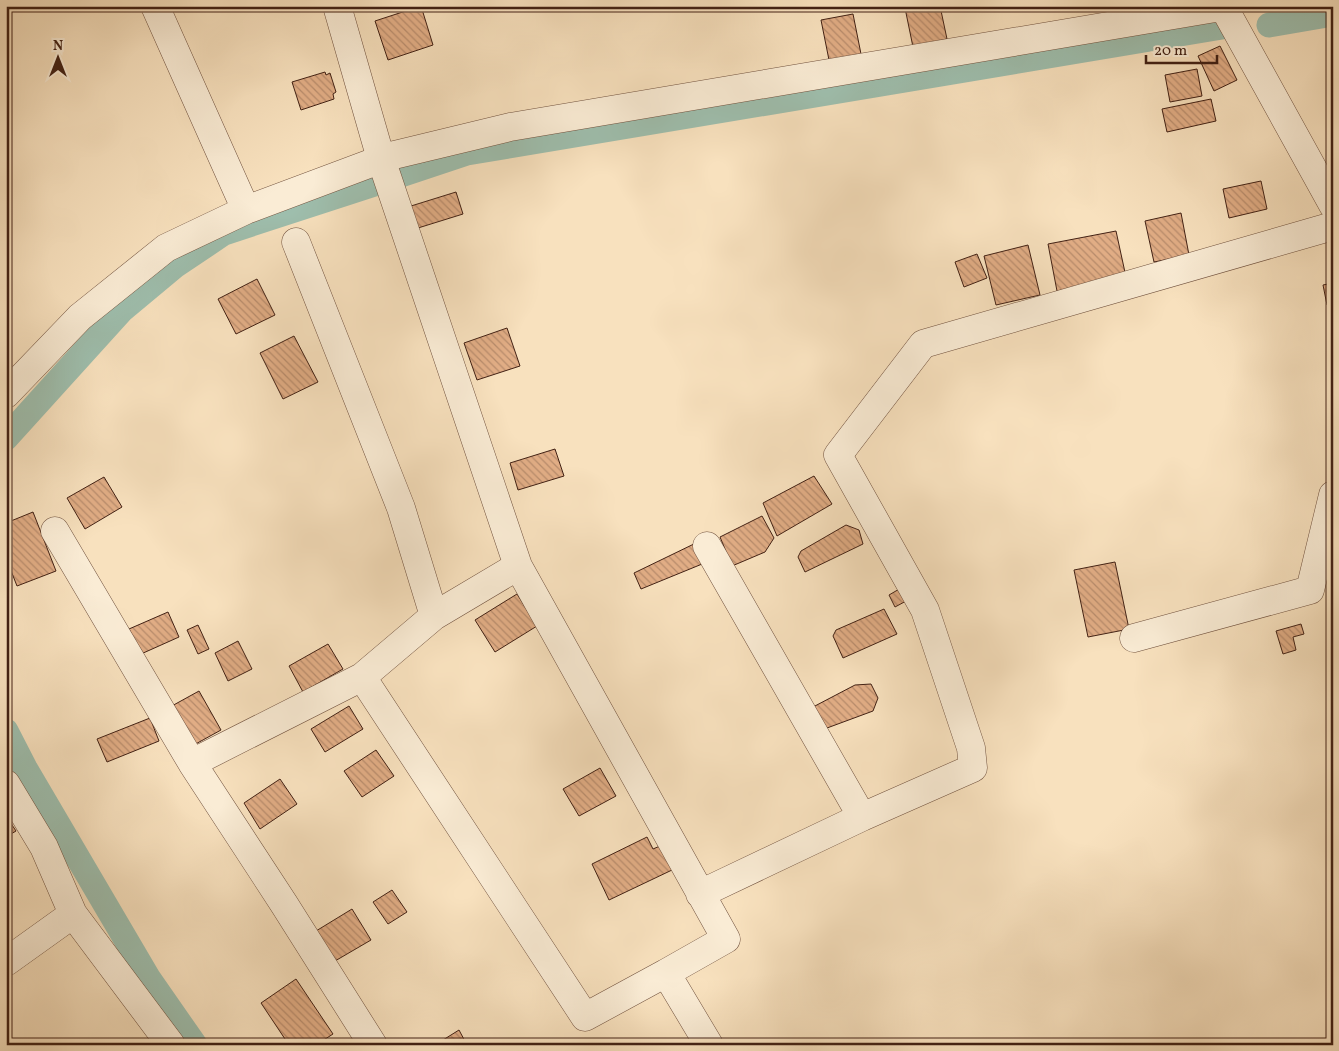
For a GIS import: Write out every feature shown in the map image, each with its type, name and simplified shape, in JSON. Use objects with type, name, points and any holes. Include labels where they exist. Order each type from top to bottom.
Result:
[{"type":"street","points":[[155,6],[246,210]]},
{"type":"street","points":[[337,6],[381,159],[518,566],[726,939],[585,1017],[362,677]]},
{"type":"street","points":[[6,394],[80,317],[166,248],[246,210],[381,159],[510,126],[1224,6],[1333,204]]},
{"type":"street","points":[[700,894],[862,817],[973,768],[971,748],[924,610],[838,455],[923,344],[1333,226]]},
{"type":"street","points":[[296,242],[401,508],[434,616]]},
{"type":"street","points":[[1134,638],[1310,590],[1333,495]]},
{"type":"street","points":[[55,531],[192,763],[373,1045]]},
{"type":"street","points":[[707,546],[862,817]]},
{"type":"street","points":[[192,763],[362,677],[434,616],[518,566]]},
{"type":"street","points":[[6,784],[44,847],[73,914],[171,1045]]},
{"type":"street","points":[[6,962],[73,914]]},
{"type":"street","points":[[666,973],[709,1045]]},
{"type":"building","points":[[421,6],[433,45],[388,60],[375,21]]},
{"type":"building","points":[[940,6],[947,39],[913,47],[905,8]]},
{"type":"building","points":[[853,14],[861,54],[829,60],[821,20]]},
{"type":"building","points":[[1220,46],[1237,80],[1214,91],[1198,56]]},
{"type":"building","points":[[1197,69],[1202,96],[1170,102],[1165,75]]},
{"type":"building","points":[[325,72],[326,75],[330,73],[336,92],[333,94],[334,99],[301,110],[292,82]]},
{"type":"building","points":[[1211,99],[1216,121],[1167,132],[1162,109]]},
{"type":"building","points":[[1261,181],[1267,209],[1229,218],[1223,189]]},
{"type":"building","points":[[456,192],[463,214],[418,228],[411,206]]},
{"type":"building","points":[[1181,213],[1189,255],[1154,262],[1145,221]]},
{"type":"building","points":[[1116,231],[1126,277],[1057,291],[1048,244]]},
{"type":"building","points":[[1028,245],[1040,295],[996,305],[984,256]]},
{"type":"building","points":[[977,254],[987,278],[964,287],[955,262]]},
{"type":"building","points":[[257,279],[275,315],[236,334],[218,299]]},
{"type":"building","points":[[1333,283],[1333,304],[1327,305],[1323,285]]},
{"type":"building","points":[[507,328],[520,366],[477,380],[464,343]]},
{"type":"building","points":[[294,336],[318,382],[283,399],[260,353]]},
{"type":"building","points":[[555,449],[564,476],[518,490],[510,463]]},
{"type":"building","points":[[814,476],[832,504],[777,536],[763,503]]},
{"type":"building","points":[[104,477],[122,507],[85,529],[67,498]]},
{"type":"building","points":[[33,512],[56,571],[17,586],[6,558],[6,523]]},
{"type":"building","points":[[762,516],[774,538],[765,552],[732,566],[720,537]]},
{"type":"building","points":[[846,525],[859,530],[863,544],[805,572],[798,557],[801,551]]},
{"type":"building","points":[[698,542],[707,562],[641,589],[634,573]]},
{"type":"building","points":[[1115,562],[1129,629],[1088,637],[1074,570]]},
{"type":"building","points":[[901,588],[908,600],[895,607],[889,595]]},
{"type":"building","points":[[517,594],[537,626],[495,652],[475,620]]},
{"type":"building","points":[[884,609],[897,634],[843,658],[833,636],[836,630]]},
{"type":"building","points":[[168,612],[179,637],[141,654],[129,629]]},
{"type":"building","points":[[1301,624],[1304,634],[1293,637],[1296,650],[1283,654],[1276,631]]},
{"type":"building","points":[[198,625],[209,649],[198,654],[187,630]]},
{"type":"building","points":[[238,641],[252,669],[228,681],[215,653]]},
{"type":"building","points":[[328,644],[343,669],[303,692],[289,666]]},
{"type":"building","points":[[871,684],[878,698],[873,711],[827,728],[813,707],[855,685]]},
{"type":"building","points":[[199,691],[221,730],[192,746],[170,707]]},
{"type":"building","points":[[349,706],[363,729],[325,752],[311,729]]},
{"type":"building","points":[[150,718],[159,741],[107,762],[97,739]]},
{"type":"building","points":[[376,750],[394,776],[362,797],[344,771]]},
{"type":"building","points":[[600,768],[616,796],[579,816],[563,789]]},
{"type":"building","points":[[280,779],[297,804],[260,829],[244,803]]},
{"type":"building","points":[[6,816],[16,831],[6,837]]},
{"type":"building","points":[[647,837],[653,849],[660,846],[672,870],[609,900],[592,864]]},
{"type":"building","points":[[392,890],[407,912],[388,924],[373,902]]},
{"type":"building","points":[[352,909],[371,940],[335,961],[316,931]]},
{"type":"building","points":[[296,979],[333,1034],[316,1045],[289,1045],[261,1003]]},
{"type":"building","points":[[459,1030],[467,1045],[435,1045]]},
{"type":"waterway","points":[[1269,25],[1333,14]]},
{"type":"waterway","points":[[395,177],[467,153],[1222,27]]},
{"type":"waterway","points":[[6,438],[121,311],[175,266],[224,233],[374,184]]},
{"type":"waterway","points":[[6,731],[25,768],[149,979],[195,1045]]}]
